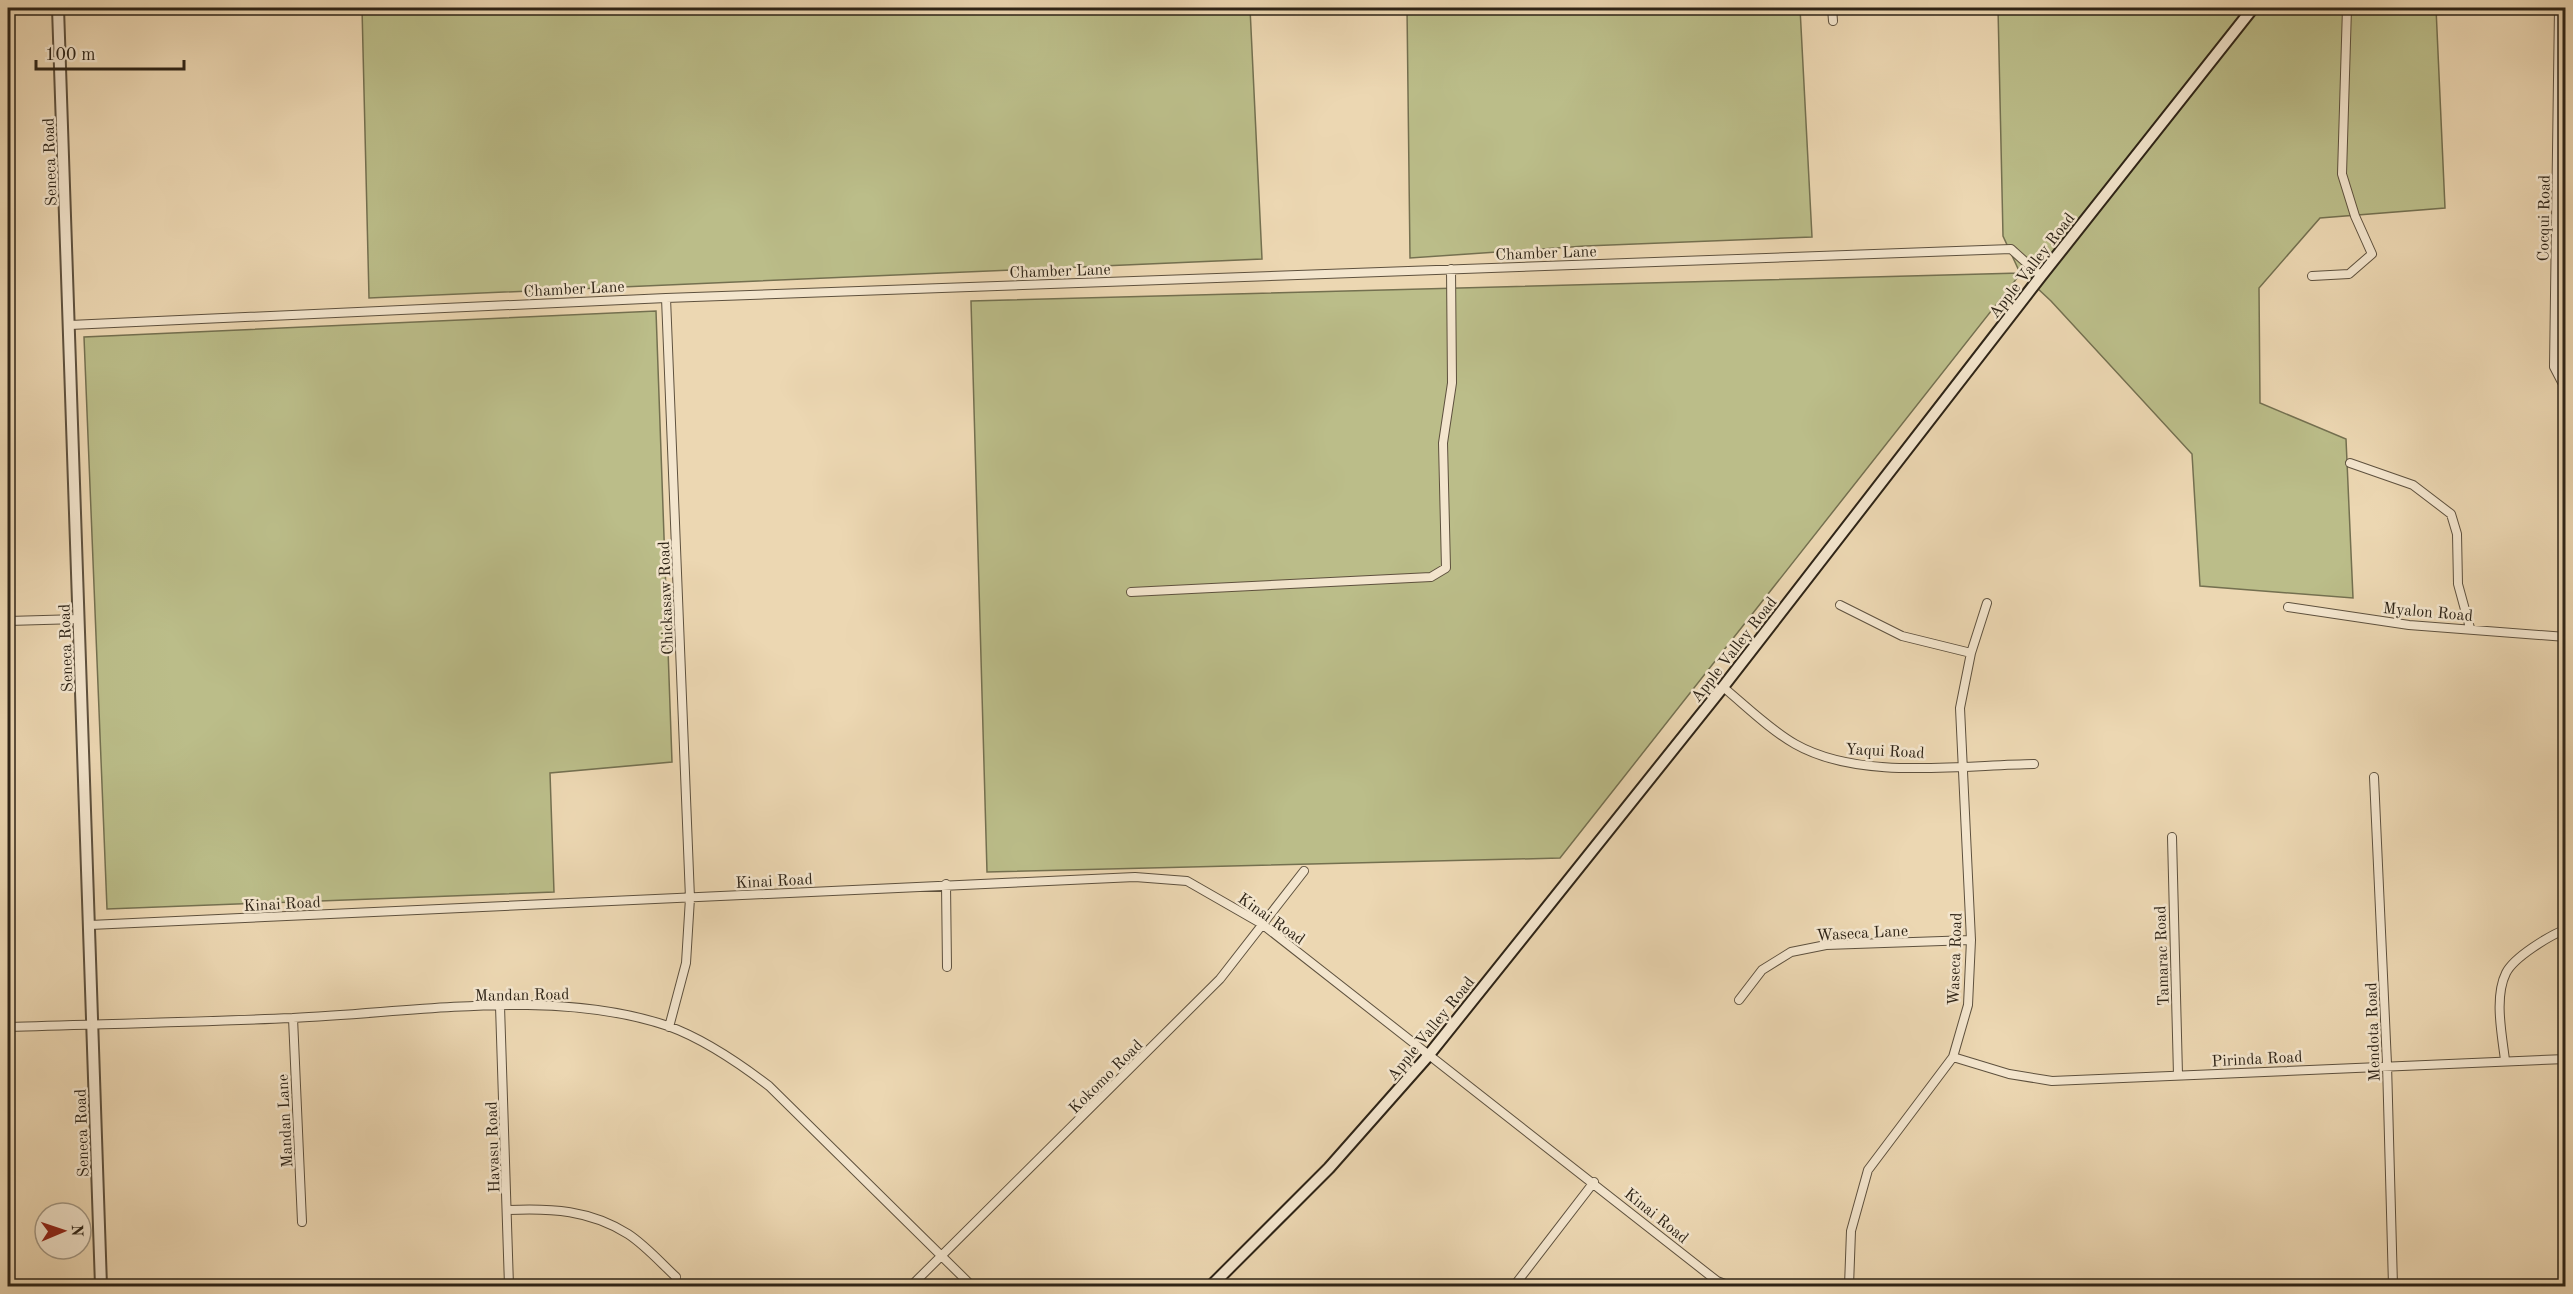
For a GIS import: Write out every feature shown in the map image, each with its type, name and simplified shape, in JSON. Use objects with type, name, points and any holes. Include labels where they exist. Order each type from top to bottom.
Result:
[{"type":"main road","name":"Seneca Road","points":[[58,8],[101,1287]]},
{"type":"main road","name":"Apple Valley Road","points":[[1211,1287],[1329,1168],[1428,1056],[1723,687],[2041,276],[2253,8]]},
{"type":"street","points":[[1832,8],[1833,21]]},
{"type":"street","points":[[2312,276],[2349,274],[2372,254],[2355,216],[2342,174],[2347,8]]},
{"type":"street","name":"Cocqui Road","points":[[2559,8],[2554,367],[2565,390]]},
{"type":"street","name":"Chamber Lane","points":[[70,325],[666,298],[2012,249],[2041,276]]},
{"type":"street","points":[[1131,592],[1431,577],[1446,568],[1443,442],[1452,383],[1451,269]]},
{"type":"street","name":"Chickasaw Road","points":[[666,298],[690,898]]},
{"type":"street","points":[[2350,463],[2413,485],[2451,514],[2457,534],[2458,584],[2470,628]]},
{"type":"street","name":"Waseca Road","points":[[1849,1287],[1851,1231],[1868,1170],[1953,1057],[1968,1005],[1971,940],[1960,708],[1971,652],[1987,603]]},
{"type":"street","points":[[1840,605],[1902,636],[1971,652]]},
{"type":"street","name":"Myalon Road","points":[[2288,607],[2409,625],[2565,637]]},
{"type":"street","points":[[8,621],[79,619]]},
{"type":"street","name":"Yaqui Road","points":[[1723,687],[1794,744],[1842,763],[1897,768],[2034,764]]},
{"type":"street","name":"Mendota Road","points":[[2374,777],[2394,1287]]},
{"type":"street","name":"Tamarac Road","points":[[2172,837],[2178,1075]]},
{"type":"street","name":"Kokomo Road","points":[[911,1287],[1212,986],[1304,871]]},
{"type":"street","name":"Kinai Road","points":[[90,925],[946,884],[1135,877],[1187,881],[1262,924],[1718,1281],[1730,1287]]},
{"type":"street","points":[[946,884],[947,968]]},
{"type":"street","points":[[669,1027],[686,963],[690,898]]},
{"type":"street","points":[[2505,1060],[2499,1011],[2506,972],[2530,950],[2565,929]]},
{"type":"street","name":"Waseca Lane","points":[[1739,1000],[1762,970],[1791,952],[1826,945],[1971,940]]},
{"type":"street","name":"Mandan Road","points":[[8,1027],[293,1018],[500,1006],[568,1005],[669,1027],[736,1061],[770,1086],[972,1287]]},
{"type":"street","name":"Havasu Road","points":[[500,1006],[509,1287]]},
{"type":"street","name":"Mandan Lane","points":[[293,1018],[302,1222]]},
{"type":"street","name":"Pirinda Road","points":[[1953,1057],[2009,1074],[2052,1081],[2387,1064],[2565,1059]]},
{"type":"street","points":[[1514,1287],[1594,1182]]},
{"type":"street","points":[[508,1210],[547,1209],[590,1215],[629,1235],[676,1277]]},
{"type":"green space","points":[[362,8],[1250,8],[1262,259],[369,298]]},
{"type":"green space","points":[[1407,8],[1800,8],[1812,237],[1585,246],[1410,258]]},
{"type":"green space","points":[[1998,8],[2436,8],[2445,208],[2320,218],[2259,288],[2260,403],[2346,439],[2353,598],[2200,586],[2192,454],[2051,301],[2021,273],[1560,858],[987,872],[971,301],[2020,273],[2003,236]]},
{"type":"green space","points":[[656,311],[672,762],[550,773],[554,892],[107,909],[84,337]]}]
